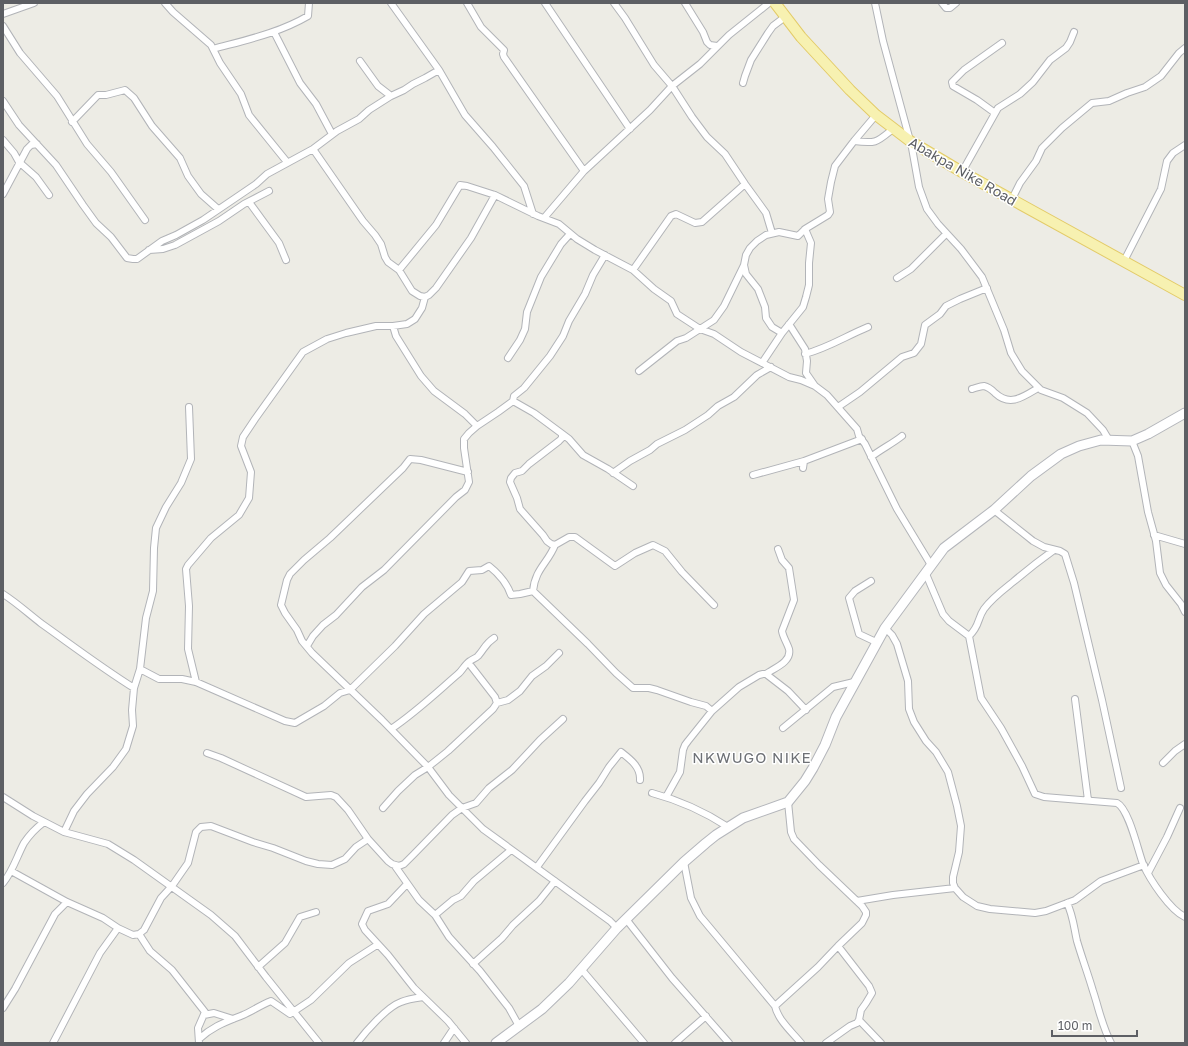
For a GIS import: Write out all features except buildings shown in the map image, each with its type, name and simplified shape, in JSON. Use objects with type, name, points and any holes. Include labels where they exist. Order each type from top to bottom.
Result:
[{"type":"main road","name":"Abakpa Nike Road","points":[[775,3],[785,17],[831,70],[876,115],[910,141],[962,172],[1185,295]]},
{"type":"street","points":[[3,14],[34,3]]},
{"type":"street","points":[[165,3],[173,12],[211,45],[220,63],[241,94],[249,115],[287,162]]},
{"type":"street","points":[[214,49],[274,32],[293,24],[308,16],[309,3]]},
{"type":"street","points":[[391,3],[439,70],[465,115],[524,186],[533,214]]},
{"type":"street","points":[[466,3],[481,27],[504,50],[504,57],[584,171]]},
{"type":"street","points":[[545,3],[630,129]]},
{"type":"street","points":[[614,3],[654,65],[672,86],[707,137],[725,154],[766,213],[772,233]]},
{"type":"street","points":[[685,3],[703,32],[707,42],[710,45],[717,46]]},
{"type":"street","points":[[544,218],[584,171],[650,110],[672,86],[700,64],[717,46],[769,3]]},
{"type":"street","points":[[875,3],[883,41],[910,141],[922,197],[931,215],[978,270],[1004,330],[1013,357],[1022,371],[1038,388],[1044,392],[1063,398],[1082,410],[1095,421],[1109,440]]},
{"type":"street","points":[[942,3],[946,8],[950,8],[956,3]]},
{"type":"street","points":[[743,83],[750,64],[768,33],[773,26],[785,17]]},
{"type":"street","points":[[3,26],[20,53],[57,96],[87,144],[111,172],[144,220]]},
{"type":"street","points":[[274,32],[300,83],[316,104],[332,134]]},
{"type":"street","points":[[962,172],[1001,105],[1020,94],[1034,82],[1050,60],[1066,48],[1074,32]]},
{"type":"street","points":[[995,113],[977,100],[953,86],[952,82],[964,70],[1002,42]]},
{"type":"street","points":[[1012,199],[1020,183],[1036,161],[1042,148],[1062,128],[1092,103],[1109,101],[1145,87],[1161,76],[1179,53],[1185,48]]},
{"type":"street","points":[[360,61],[378,86],[391,96]]},
{"type":"street","points":[[3,101],[19,126],[56,165],[96,223],[111,237],[127,258],[133,260],[137,259],[162,241],[181,232],[218,210],[256,184],[267,174],[313,149],[332,134],[359,119],[391,96],[439,70]]},
{"type":"street","points":[[72,122],[98,95],[125,90],[134,98],[152,126],[180,158],[188,176],[201,194],[218,210]]},
{"type":"street","points":[[639,371],[677,341],[686,338],[714,320],[724,306],[744,265],[746,255],[750,248],[760,238],[772,233],[784,232],[798,236],[830,212],[828,199],[833,171],[840,158],[876,115]]},
{"type":"street","points":[[854,141],[868,143],[877,142],[894,128]]},
{"type":"street","points":[[3,194],[27,148],[28,138],[26,132]]},
{"type":"street","points":[[3,140],[14,153],[19,162],[36,177],[49,195]]},
{"type":"street","points":[[27,148],[31,145],[37,144]]},
{"type":"street","points":[[1124,261],[1161,189],[1167,161],[1173,152],[1185,146]]},
{"type":"street","points":[[313,149],[363,221],[381,244],[388,262],[399,270],[412,291],[425,297],[430,295],[436,288],[471,238],[495,195]]},
{"type":"street","points":[[633,270],[671,216],[676,214],[695,223],[702,222],[745,184]]},
{"type":"street","points":[[399,270],[436,225],[460,185],[495,195],[533,214],[558,224],[570,234],[633,270],[671,300],[677,314],[700,329],[714,334],[741,352],[794,379],[802,380],[815,386],[827,396],[857,429],[859,436],[862,439],[897,509],[931,565]]},
{"type":"street","points":[[149,250],[175,246],[269,191]]},
{"type":"street","points":[[249,202],[279,243],[286,260]]},
{"type":"street","points":[[762,363],[782,333],[803,307],[809,285],[811,243],[806,229]]},
{"type":"street","points":[[508,358],[520,340],[525,329],[527,312],[541,277],[561,244],[570,234]]},
{"type":"street","points":[[897,278],[911,269],[946,234]]},
{"type":"street","points":[[307,646],[316,632],[336,615],[362,587],[384,570],[456,497],[465,490],[469,482],[463,443],[469,433],[477,426],[513,401],[514,396],[529,382],[558,345],[569,320],[585,294],[593,275],[605,255]]},
{"type":"street","points":[[744,265],[746,274],[758,291],[765,307],[766,318],[772,327],[782,333]]},
{"type":"street","points":[[838,407],[860,392],[902,357],[914,353],[921,344],[926,324],[940,314],[946,306],[987,288]]},
{"type":"street","points":[[196,682],[188,649],[189,606],[186,569],[211,538],[221,528],[239,515],[249,498],[251,472],[241,446],[244,437],[269,398],[303,352],[327,340],[346,333],[376,326],[407,324],[415,319],[422,308],[425,297]]},
{"type":"street","points":[[789,324],[805,349],[806,373],[815,386]]},
{"type":"street","points":[[393,326],[396,336],[421,376],[434,391],[465,414],[477,426]]},
{"type":"street","points":[[806,354],[835,343],[844,337],[868,327]]},
{"type":"street","points":[[613,473],[657,444],[685,430],[708,415],[718,406],[734,397],[757,375],[771,367]]},
{"type":"street","points":[[972,389],[984,386],[988,387],[1003,399],[1011,401],[1038,388]]},
{"type":"street","points":[[513,401],[534,413],[569,439],[582,454],[633,486]]},
{"type":"street","points":[[64,832],[87,794],[113,767],[126,749],[133,726],[132,710],[134,688],[140,669],[146,618],[154,591],[154,548],[156,528],[166,507],[181,483],[191,459],[188,407]]},
{"type":"street","points":[[496,1043],[542,1009],[582,970],[617,928],[684,862],[706,843],[743,818],[788,802],[805,782],[813,768],[825,745],[836,717],[876,642],[944,548],[994,510],[1031,476],[1061,454],[1084,444],[1101,440],[1132,441],[1148,434],[1185,413]]},
{"type":"street","points":[[555,545],[546,541],[543,535],[520,509],[510,482],[515,473],[522,471],[559,441],[562,438],[562,434]]},
{"type":"street","points":[[871,457],[882,448],[892,444],[902,436]]},
{"type":"street","points":[[753,475],[804,461],[862,439]]},
{"type":"street","points":[[1132,441],[1138,456],[1148,512],[1154,535],[1158,565],[1162,579],[1181,604],[1185,612]]},
{"type":"street","points":[[468,472],[421,460],[410,459],[403,468],[330,538],[295,569],[287,580],[281,605],[307,646],[428,767],[446,792],[482,829],[610,921],[617,928]]},
{"type":"street","points":[[803,468],[804,461]]},
{"type":"street","points":[[994,510],[1033,541],[1044,547],[1060,551],[1065,554],[1074,583],[1121,788]]},
{"type":"street","points":[[1154,535],[1185,544]]},
{"type":"street","points":[[533,591],[534,580],[544,563],[551,555],[555,545],[569,538],[575,537],[615,566],[635,553],[653,545],[665,550],[682,572],[714,605]]},
{"type":"street","points":[[666,797],[680,772],[685,744],[712,711],[739,687],[759,675],[766,674],[775,667],[783,664],[788,657],[789,650],[782,631],[794,600],[789,568],[782,560],[778,549]]},
{"type":"street","points":[[969,636],[978,626],[983,610],[996,596],[1054,550]]},
{"type":"street","points":[[140,669],[160,679],[182,679],[196,682],[285,721],[295,723],[324,706],[340,693],[350,690],[395,646],[424,614],[462,582],[469,571],[482,570],[489,566],[500,575],[511,595],[533,591]]},
{"type":"street","points":[[926,574],[943,614],[949,621],[969,636],[981,698],[1001,728],[1022,766],[1035,794],[1044,797],[1117,803],[1120,805],[1126,813],[1148,873],[1175,912],[1185,917]]},
{"type":"street","points":[[871,581],[855,591],[849,598],[858,634],[876,642]]},
{"type":"street","points":[[533,591],[633,688],[649,688],[657,690],[706,706],[712,711]]},
{"type":"street","points":[[4,597],[101,667],[134,688]]},
{"type":"street","points":[[885,628],[892,635],[897,644],[908,681],[909,709],[919,731],[936,752],[948,772],[961,826],[959,852],[953,878],[955,888],[968,901],[977,906],[990,909],[1035,913],[1046,911],[1075,900],[1102,881],[1144,865]]},
{"type":"street","points":[[391,730],[410,717],[439,692],[470,661],[477,657],[486,643],[494,638]]},
{"type":"street","points":[[383,808],[411,779],[428,767],[477,724],[493,709],[497,703],[508,700],[520,690],[532,676],[559,654]]},
{"type":"street","points":[[471,666],[495,697],[497,703]]},
{"type":"street","points":[[766,674],[788,691],[806,710]]},
{"type":"street","points":[[784,728],[834,687],[854,682]]},
{"type":"street","points":[[1075,698],[1088,800]]},
{"type":"street","points":[[395,866],[404,864],[452,815],[462,808],[476,803],[489,788],[512,770],[540,740],[563,719]]},
{"type":"street","points":[[1163,763],[1185,744]]},
{"type":"street","points":[[537,868],[621,752],[635,764],[640,774],[640,780]]},
{"type":"street","points":[[207,753],[306,797],[331,795],[336,797],[348,810],[368,839],[388,861],[395,866],[419,900],[435,915],[449,937],[509,1008],[519,1026]]},
{"type":"street","points":[[652,793],[666,797],[715,819],[728,827]]},
{"type":"street","points":[[3,797],[44,822],[64,832],[108,844],[172,886],[235,936],[318,1043]]},
{"type":"street","points":[[775,1006],[862,924],[866,912],[794,839],[791,832],[788,802]]},
{"type":"street","points":[[1148,873],[1167,838],[1180,808]]},
{"type":"street","points":[[3,883],[8,877],[24,843],[34,830],[44,822]]},
{"type":"street","points":[[11,871],[67,902],[103,918],[118,928],[133,935],[139,934],[144,930],[156,910],[161,898],[172,886],[188,862],[196,832],[201,827],[211,826],[306,861],[332,866],[345,859],[356,847],[368,839]]},
{"type":"street","points":[[435,915],[453,900],[461,896],[474,881],[511,850]]},
{"type":"street","points":[[684,862],[691,898],[700,916],[775,1006],[781,1019],[801,1043]]},
{"type":"street","points":[[473,964],[502,938],[512,925],[539,902],[555,881]]},
{"type":"street","points":[[407,884],[388,904],[368,911],[362,924],[377,945],[388,955],[404,976],[454,1028],[466,1043]]},
{"type":"street","points":[[857,902],[893,895],[955,888]]},
{"type":"street","points":[[3,1008],[15,989],[55,914],[67,902]]},
{"type":"street","points":[[1067,903],[1072,913],[1077,941],[1093,991],[1101,1023],[1111,1043]]},
{"type":"street","points":[[258,967],[285,943],[300,917],[316,912]]},
{"type":"street","points":[[626,920],[672,978],[729,1043]]},
{"type":"street","points":[[52,1043],[100,953],[118,928]]},
{"type":"street","points":[[139,934],[150,951],[172,970],[205,1012],[198,1028],[199,1041]]},
{"type":"street","points":[[199,1041],[208,1030],[271,1001],[290,1014],[311,1000],[349,964],[377,945]]},
{"type":"street","points":[[826,1043],[850,1026],[857,1023],[861,1010],[871,996],[871,990],[838,946]]},
{"type":"street","points":[[582,970],[644,1043]]},
{"type":"street","points":[[357,1043],[366,1032],[391,1008],[400,1002],[423,997]]},
{"type":"street","points":[[204,1015],[214,1013],[233,1019]]},
{"type":"street","points":[[675,1043],[706,1016]]},
{"type":"street","points":[[859,1020],[881,1043]]},
{"type":"street","points":[[444,1043],[454,1028]]},
{"type":"district","name":"NKWUGO NIKE","points":[[752,757]]}]
